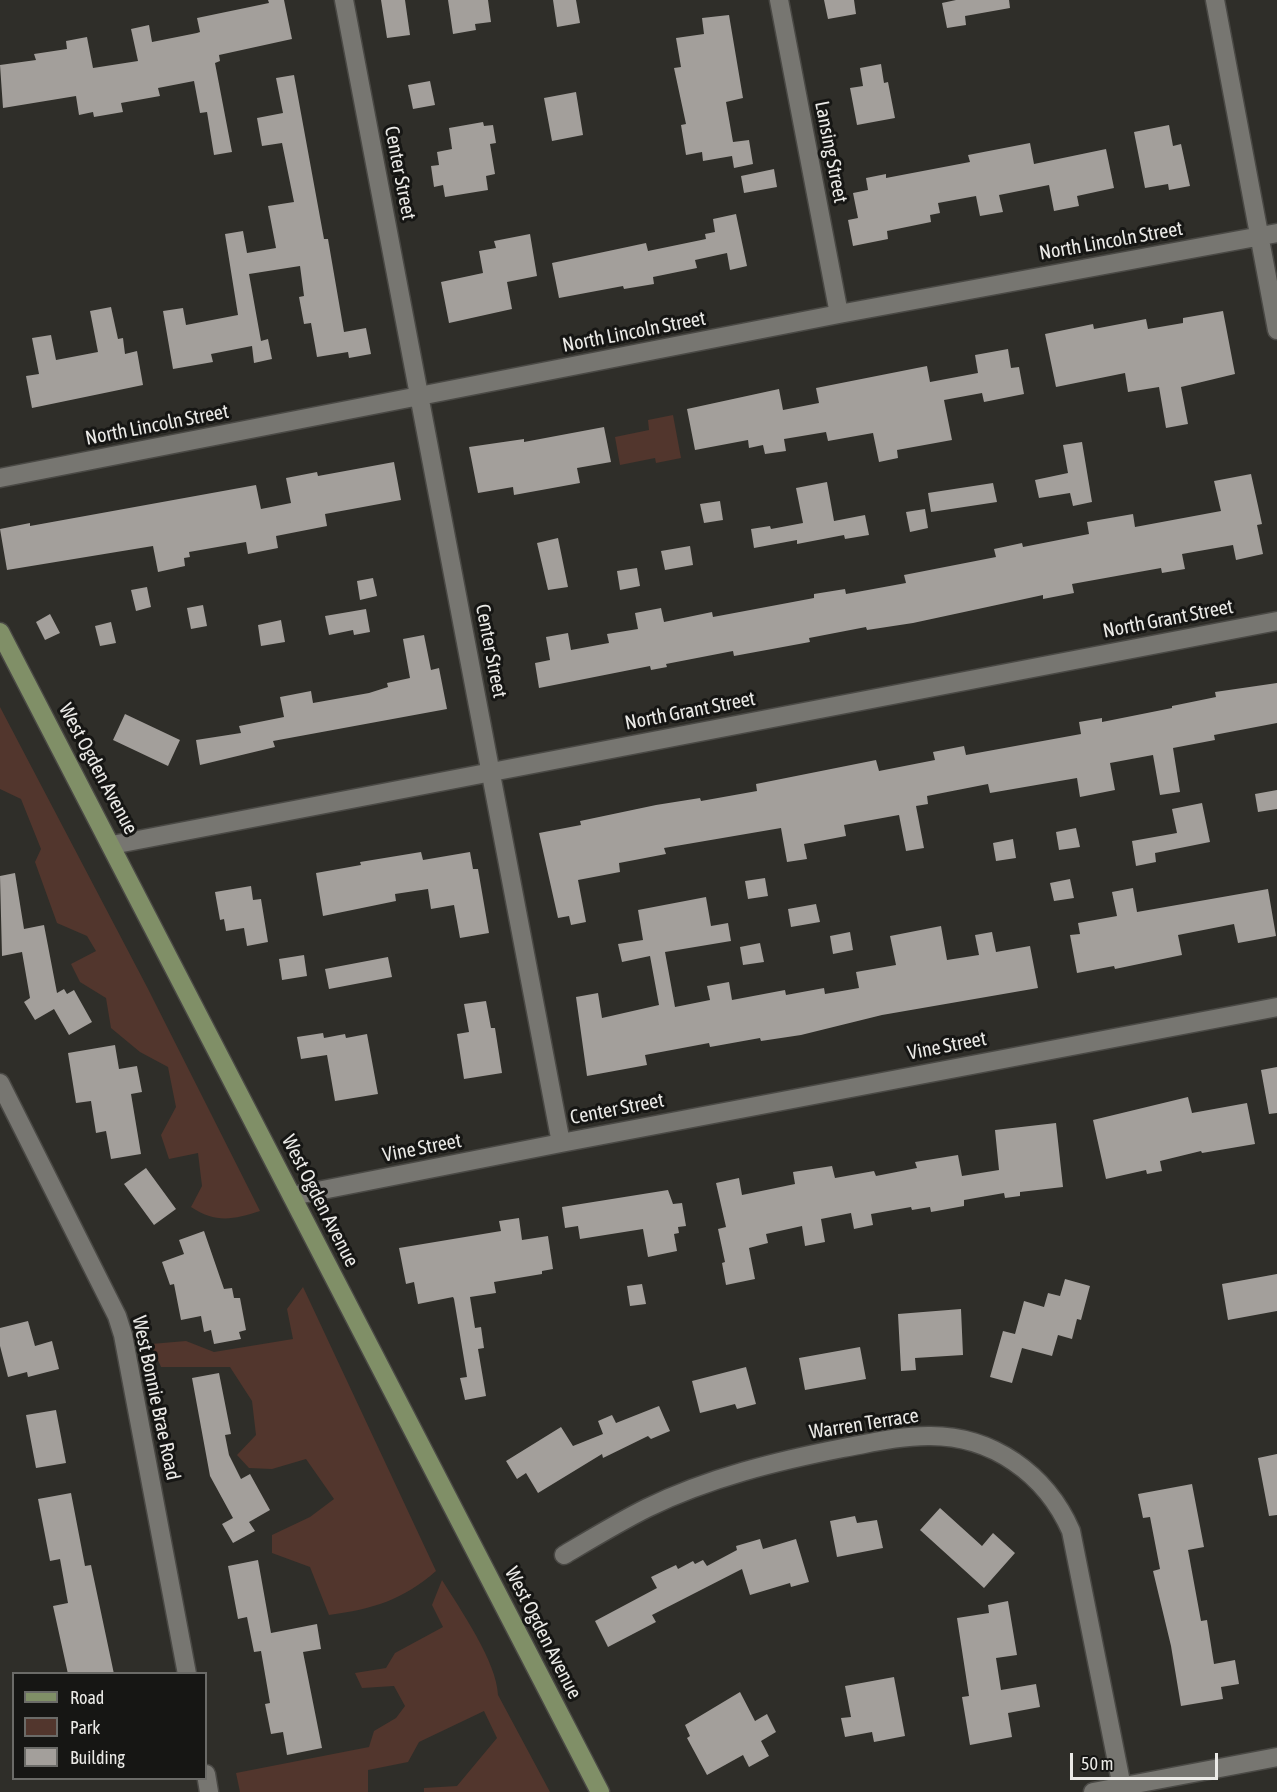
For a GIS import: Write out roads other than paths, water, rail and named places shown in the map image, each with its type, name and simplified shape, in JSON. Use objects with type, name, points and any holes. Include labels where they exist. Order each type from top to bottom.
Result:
[{"type":"main road","name":"West Ogden Avenue","points":[[0,632],[600,1792]]},
{"type":"street","name":"Center Street","points":[[344,0],[561,1143],[728,1110]]},
{"type":"street","name":"Lansing Street","points":[[779,0],[839,314]]},
{"type":"street","points":[[1215,0],[1268,234],[1277,330]]},
{"type":"street","name":"North Lincoln Street","points":[[0,478],[420,398],[839,314],[1268,234]]},
{"type":"street","name":"North Grant Street","points":[[112,845],[1277,621]]},
{"type":"street","name":"Vine Street","points":[[728,1110],[1277,1007]]},
{"type":"street","name":"West Bonnie Brae Road","points":[[0,1083],[117,1316],[123,1335],[187,1672]]},
{"type":"street","name":"Vine Street","points":[[292,1196],[561,1143]]},
{"type":"street","name":"Warren Terrace","points":[[564,1554],[648,1508],[689,1490],[803,1456],[887,1440],[930,1436],[971,1442],[990,1448],[1026,1469],[1039,1481],[1062,1510],[1071,1531],[1122,1789]]},
{"type":"street","points":[[1093,1792],[1122,1789],[1277,1757]]}]
